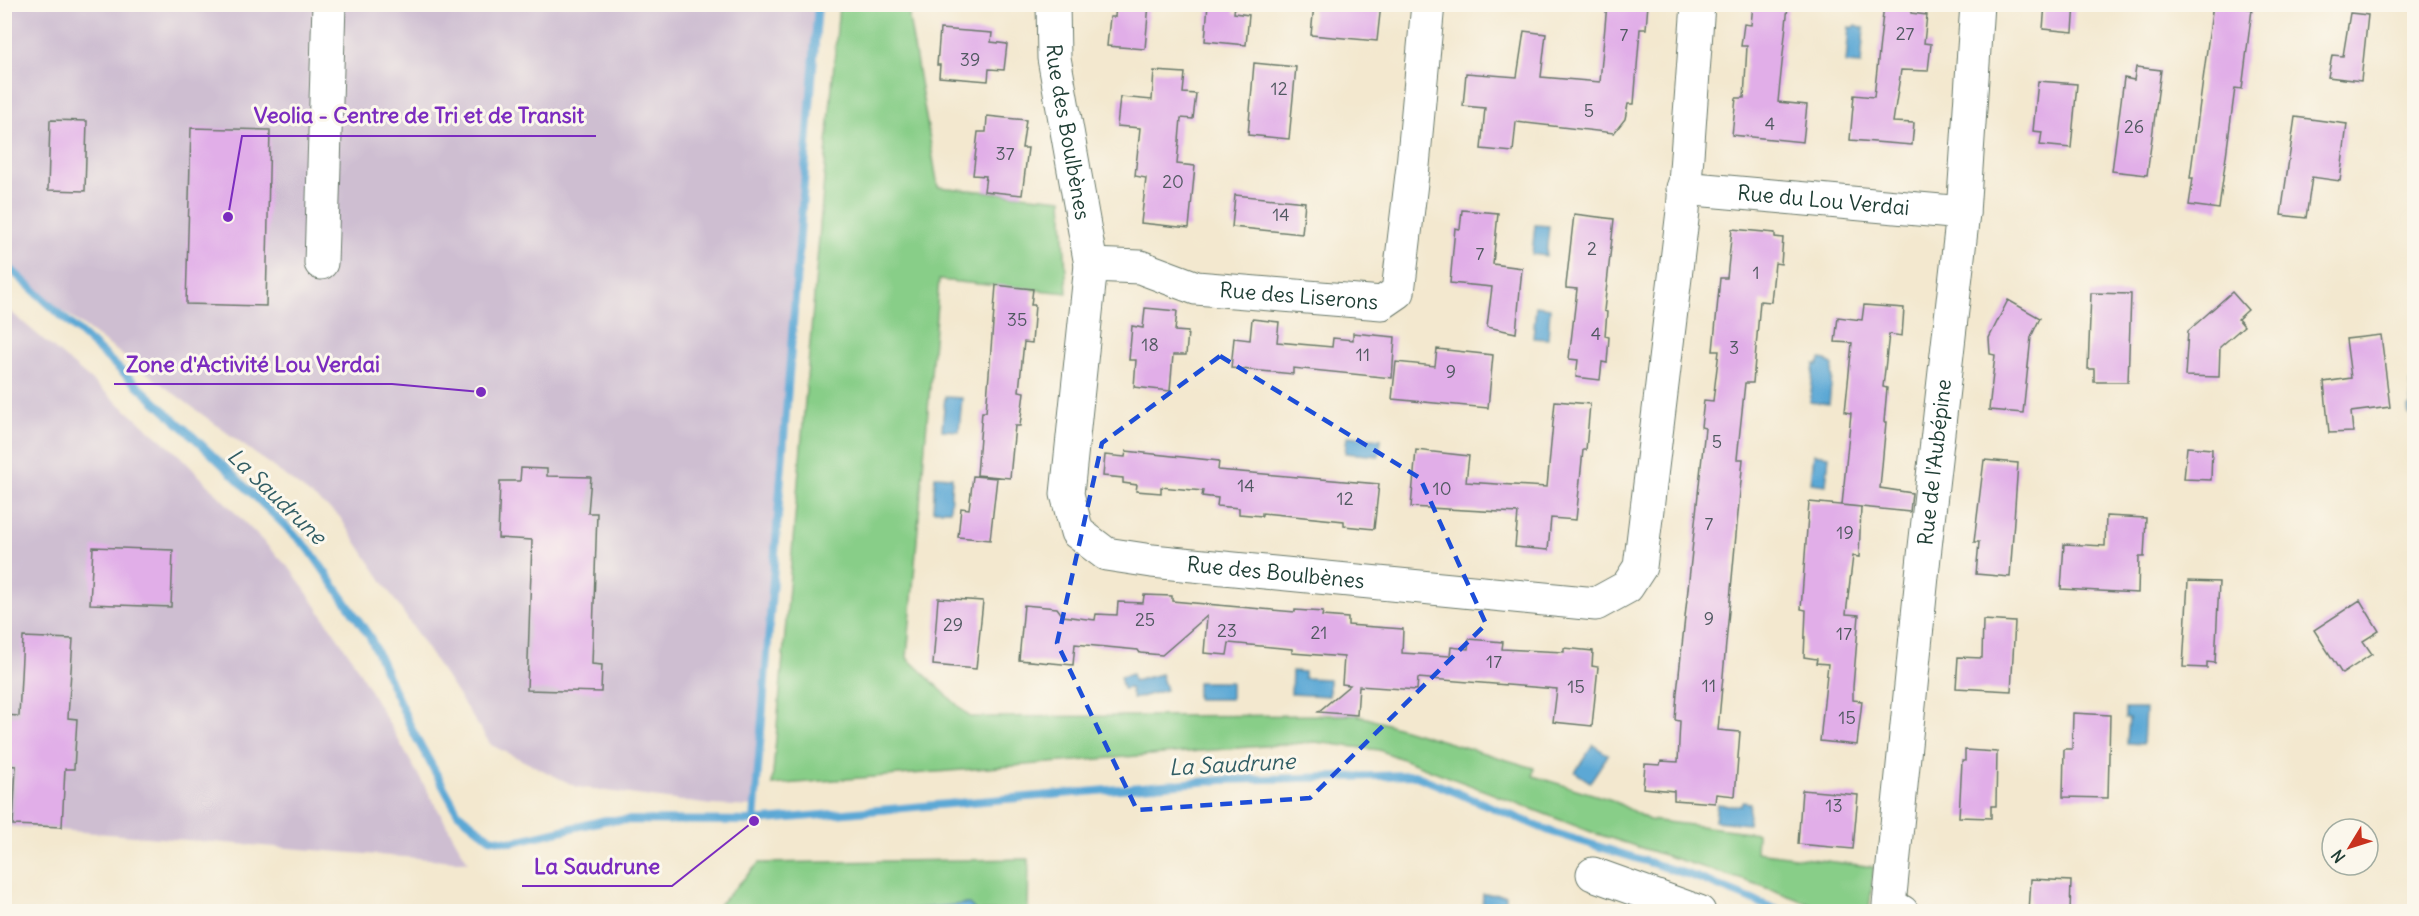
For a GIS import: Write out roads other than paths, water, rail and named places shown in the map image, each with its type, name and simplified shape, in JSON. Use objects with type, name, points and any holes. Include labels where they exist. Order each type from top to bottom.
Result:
[{"type":"street","points":[[321,263],[329,4]]},
{"type":"street","name":"Rue des Boulbènes","points":[[1053,4],[1054,58],[1091,265],[1067,494],[1077,532],[1106,554],[1175,564],[1596,604],[1627,586],[1640,567],[1683,200]]},
{"type":"street","name":"Rue des Liserons","points":[[1091,265],[1140,267],[1196,288],[1382,303],[1398,292],[1413,166],[1428,4]]},
{"type":"street","points":[[1683,200],[1698,4]]},
{"type":"street","name":"Rue de l'Aubépine","points":[[1902,912],[1889,905],[1924,555],[1963,213],[1977,4]]},
{"type":"street","name":"Rue du Lou Verdai","points":[[1683,200],[1963,213]]},
{"type":"street","points":[[1593,874],[1699,912]]},
{"type":"water","points":[[1856,25],[1864,28],[1861,64],[1846,63],[1849,27],[1853,28]]},
{"type":"water","points":[[1535,225],[1549,226],[1546,256],[1532,254]]},
{"type":"water","points":[[1536,306],[1550,308],[1548,339],[1533,338]]},
{"type":"water","points":[[1821,359],[1833,366],[1829,404],[1810,402],[1814,364],[1817,365]]},
{"type":"water","points":[[2414,381],[2414,420],[2413,415],[2409,415],[2408,408],[2412,405],[2410,382]]},
{"type":"water","points":[[945,397],[962,398],[959,431],[942,430]]},
{"type":"water","points":[[1347,436],[1381,439],[1379,456],[1345,453]]},
{"type":"water","points":[[1814,454],[1829,456],[1826,485],[1811,483]]},
{"type":"water","points":[[935,476],[952,477],[950,510],[933,510]]},
{"type":"water","points":[[1292,671],[1304,672],[1304,678],[1329,679],[1329,696],[1291,694]]},
{"type":"water","points":[[1132,674],[1134,681],[1161,674],[1166,690],[1133,699],[1130,688],[1123,689],[1120,677]]},
{"type":"water","points":[[1197,682],[1231,682],[1231,699],[1197,699]]},
{"type":"water","points":[[2125,709],[2145,709],[2143,744],[2127,743],[2129,719],[2125,718]]},
{"type":"water","points":[[1593,745],[1608,755],[1590,782],[1575,772]]},
{"type":"water","points":[[1742,802],[1750,803],[1748,824],[1715,821],[1717,804],[1741,806]]},
{"type":"water","points":[[1483,894],[1506,895],[1505,911],[1482,911]]},
{"type":"water","points":[[969,904],[976,911],[895,911]]},
{"type":"waterway","points":[[754,821],[818,4]]},
{"type":"waterway","name":"La Saudrune","points":[[4,263],[199,442],[309,549],[370,637],[412,730],[458,813],[490,838],[512,842],[606,820],[754,821],[1222,780],[1414,775],[1552,832],[1696,877],[1782,912]]},
{"type":"place","name":"Veolia - Centre de Tri et de Transit","points":[[228,217]]},
{"type":"place","name":"Zone d'Activité Lou Verdai","points":[[481,392]]},
{"type":"place","name":"La Saudrune","points":[[754,821]]}]
